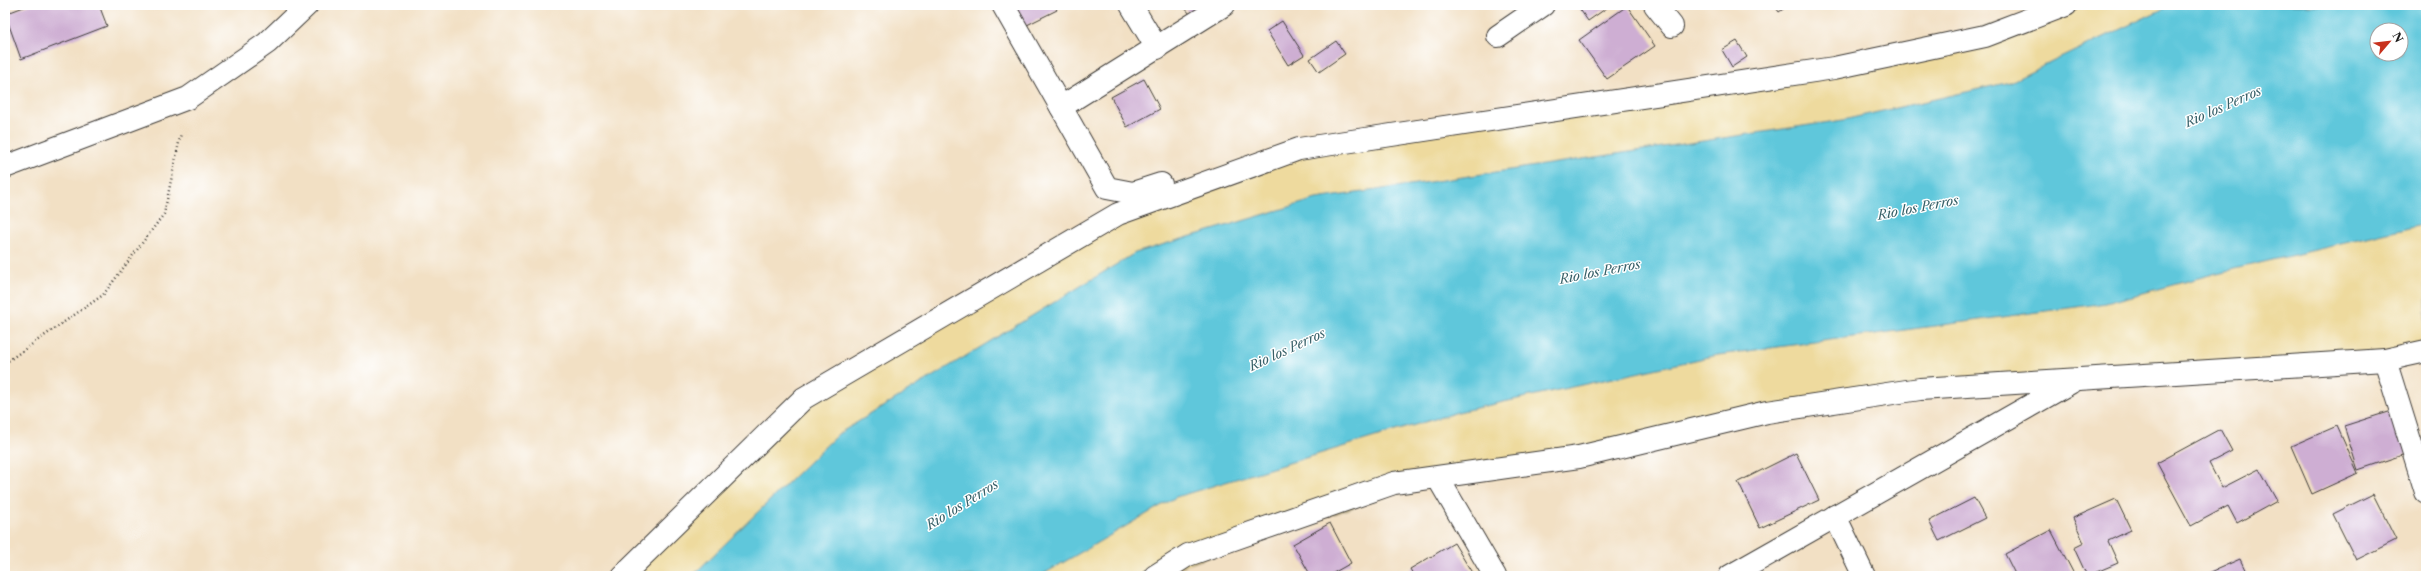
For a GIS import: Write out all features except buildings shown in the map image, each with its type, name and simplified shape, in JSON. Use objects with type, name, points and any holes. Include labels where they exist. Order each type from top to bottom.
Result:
[{"type":"street","points":[[5,168],[188,98],[267,43],[307,5]]},
{"type":"street","points":[[1004,5],[1107,188],[1133,193],[1303,141],[1834,68]]},
{"type":"street","points":[[1131,5],[1157,48]]},
{"type":"street","points":[[1062,107],[1224,5]]},
{"type":"street","points":[[1498,36],[1543,5]]},
{"type":"street","points":[[1655,5],[1672,26]]},
{"type":"street","points":[[622,576],[804,398],[1118,214],[1298,149],[1834,68],[1985,36],[2066,5]]},
{"type":"street","points":[[1155,576],[1188,555],[1394,483],[1579,457],[1767,412],[1920,389],[2385,360],[2426,351]]},
{"type":"street","points":[[2385,360],[2426,492]]},
{"type":"street","points":[[1730,576],[2075,380]]},
{"type":"street","points":[[1438,478],[1495,576]]},
{"type":"street","points":[[1834,516],[1864,576]]},
{"type":"path","points":[[5,363],[103,295],[164,214],[188,98]]},
{"type":"sand","points":[[2066,5],[2426,5],[2426,351],[1920,389],[1438,478],[1155,576],[622,576],[804,398],[1118,214],[1299,149],[1834,68]]},
{"type":"water","name":"Rio los Perros","points":[[2171,5],[2426,5],[2426,224],[2217,273],[2106,303],[1718,355],[1458,412],[1176,497],[1040,576],[692,576],[838,434],[1135,253],[1316,199],[1843,120],[2010,82]]}]
